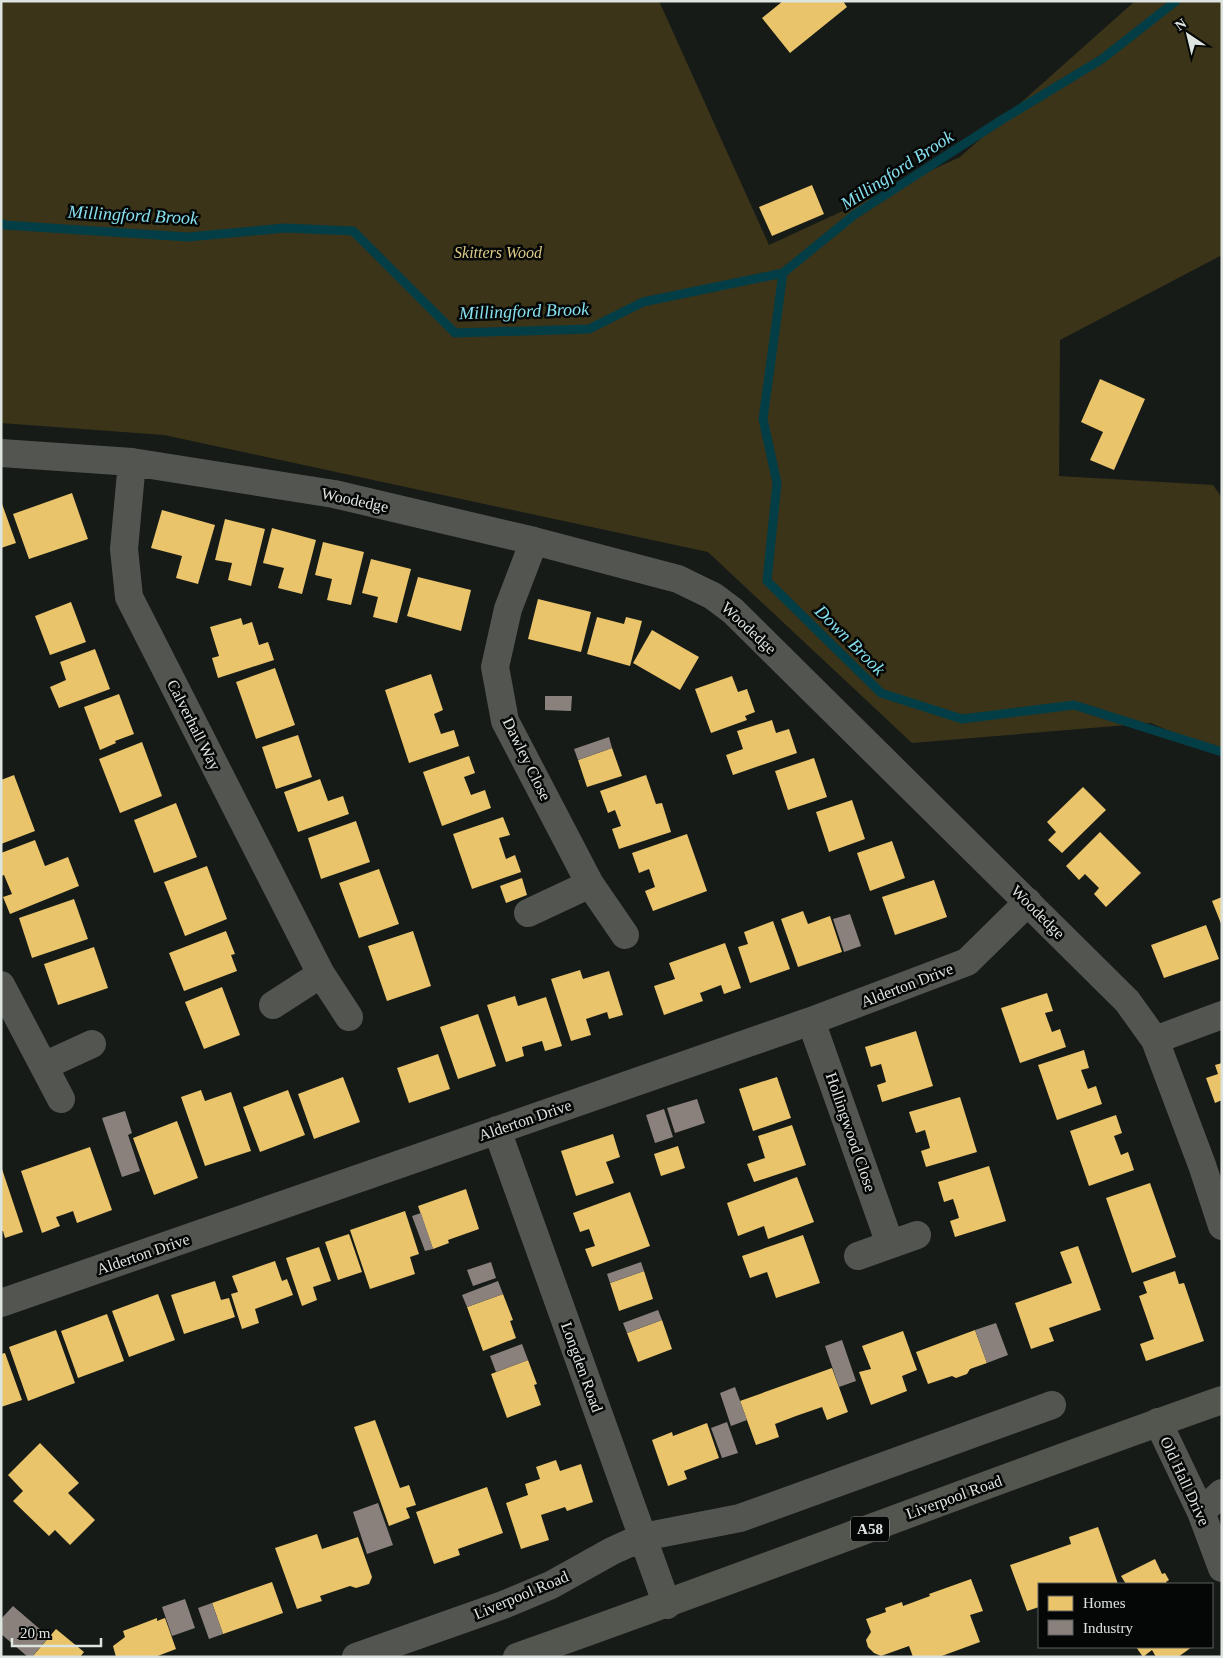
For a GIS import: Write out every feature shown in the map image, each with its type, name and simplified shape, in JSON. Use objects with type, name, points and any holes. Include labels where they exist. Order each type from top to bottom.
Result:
[{"type":"main road","name":"Liverpool Road","points":[[517,1657],[667,1604],[1222,1400]]},
{"type":"street","name":"Woodedge","points":[[1,453],[132,462],[334,494],[534,541],[678,579],[714,596],[733,611],[1127,1001],[1155,1040],[1212,1162],[1222,1226]]},
{"type":"street","name":"Calverhall Way","points":[[132,462],[124,549],[129,597],[321,974],[349,1016]]},
{"type":"street","name":"Dawley Close","points":[[534,541],[508,609],[495,667],[505,720],[590,884],[625,935]]},
{"type":"street","points":[[528,913],[590,884]]},
{"type":"street","name":"Alderton Drive","points":[[1,1303],[811,1021],[967,962],[1028,902]]},
{"type":"street","points":[[273,1005],[321,974]]},
{"type":"street","points":[[1,985],[61,1099]]},
{"type":"street","points":[[1155,1040],[1222,1015]]},
{"type":"street","name":"Hollingwood Close","points":[[811,1021],[890,1244]]},
{"type":"street","points":[[44,1066],[92,1044]]},
{"type":"street","name":"Longden Road","points":[[497,1130],[667,1604]]},
{"type":"street","points":[[858,1256],[917,1234]]},
{"type":"street","name":"Liverpool Road","points":[[356,1657],[503,1605],[551,1585],[612,1551],[642,1537],[740,1518],[1052,1405]]},
{"type":"street","name":"Old Hall Drive","points":[[1158,1422],[1201,1512],[1222,1568]]},
{"type":"street","points":[[1201,1512],[1222,1493]]},
{"type":"green space","name":"Skitters Wood","points":[[1,1],[659,1],[769,245],[960,157],[1135,1],[1222,1],[1222,255],[1060,340],[1059,476],[1213,485],[1222,498],[1222,754],[1151,723],[912,743],[708,552],[164,435],[1,423]]},
{"type":"building: Homes","points":[[783,1],[843,1],[847,7],[790,53],[762,18]]},
{"type":"building: Homes","points":[[812,185],[824,214],[772,236],[759,207]]},
{"type":"building: Homes","points":[[1100,379],[1145,399],[1114,470],[1090,460],[1103,432],[1081,422]]},
{"type":"building: Homes","points":[[72,493],[88,539],[29,559],[13,514]]},
{"type":"building: Homes","points":[[1,501],[16,543],[1,548]]},
{"type":"building: Homes","points":[[162,510],[215,525],[198,584],[176,578],[182,556],[151,548]]},
{"type":"building: Homes","points":[[225,519],[265,529],[251,586],[228,580],[232,563],[215,560]]},
{"type":"building: Homes","points":[[272,528],[316,540],[302,594],[278,588],[284,568],[263,563]]},
{"type":"building: Homes","points":[[323,542],[364,552],[351,605],[327,600],[332,579],[315,575]]},
{"type":"building: Homes","points":[[371,559],[411,569],[397,623],[373,617],[378,597],[362,593]]},
{"type":"building: Homes","points":[[418,577],[471,590],[461,631],[407,616]]},
{"type":"building: Homes","points":[[538,599],[591,612],[581,652],[528,639]]},
{"type":"building: Homes","points":[[71,602],[86,642],[50,655],[35,616]]},
{"type":"building: Homes","points":[[597,617],[624,624],[626,617],[642,621],[630,666],[587,654]]},
{"type":"building: Homes","points":[[241,618],[243,625],[252,622],[259,645],[268,642],[274,660],[218,678],[212,658],[219,656],[210,627]]},
{"type":"building: Homes","points":[[652,630],[699,657],[680,690],[633,663]]},
{"type":"building: Homes","points":[[95,649],[110,689],[59,708],[50,687],[66,680],[60,662]]},
{"type":"building: Homes","points":[[275,668],[295,725],[256,739],[236,682]]},
{"type":"building: Homes","points":[[431,674],[443,710],[434,714],[441,734],[454,730],[459,746],[409,763],[385,690]]},
{"type":"building: Homes","points":[[732,676],[738,692],[747,689],[755,712],[745,716],[747,720],[711,733],[695,689]]},
{"type":"building: Homes","points":[[119,694],[134,734],[115,741],[116,743],[100,750],[84,707]]},
{"type":"building: Homes","points":[[772,720],[776,733],[789,729],[797,753],[733,775],[726,755],[743,749],[737,731]]},
{"type":"building: Homes","points":[[298,735],[312,777],[276,789],[262,747]]},
{"type":"building: Homes","points":[[142,742],[162,796],[120,813],[99,759]]},
{"type":"building: Homes","points":[[612,748],[622,776],[587,787],[578,760]]},
{"type":"building: Homes","points":[[469,756],[475,773],[464,777],[471,795],[485,790],[491,808],[442,826],[423,772]]},
{"type":"building: Homes","points":[[814,758],[827,797],[788,810],[775,771]]},
{"type":"building: Homes","points":[[14,775],[35,831],[1,844],[1,780]]},
{"type":"building: Homes","points":[[646,775],[656,804],[662,803],[671,832],[619,849],[612,829],[621,826],[615,810],[608,813],[600,791]]},
{"type":"building: Homes","points":[[320,779],[328,801],[343,796],[349,814],[298,832],[284,792]]},
{"type":"building: Homes","points":[[1083,787],[1106,810],[1062,853],[1048,840],[1056,832],[1047,822]]},
{"type":"building: Homes","points":[[852,800],[865,839],[829,852],[816,812]]},
{"type":"building: Homes","points":[[176,803],[197,857],[154,873],[134,820]]},
{"type":"building: Homes","points":[[503,817],[510,835],[499,838],[506,859],[515,855],[521,872],[472,889],[453,834]]},
{"type":"building: Homes","points":[[356,821],[370,862],[321,879],[308,838]]},
{"type":"building: Homes","points":[[1100,832],[1141,873],[1106,907],[1094,894],[1099,888],[1085,874],[1079,880],[1066,866]]},
{"type":"building: Homes","points":[[687,834],[707,891],[653,911],[645,891],[655,887],[649,869],[639,873],[632,853]]},
{"type":"building: Homes","points":[[35,840],[45,866],[68,857],[79,886],[10,914],[3,897],[12,894],[4,875],[1,876],[1,853]]},
{"type":"building: Homes","points":[[892,841],[905,878],[870,891],[857,853]]},
{"type":"building: Homes","points":[[207,866],[227,919],[185,936],[164,882]]},
{"type":"building: Homes","points":[[379,869],[399,924],[359,938],[339,883]]},
{"type":"building: Homes","points":[[522,878],[527,895],[506,903],[500,886]]},
{"type":"building: Homes","points":[[934,880],[947,917],[895,935],[882,897]]},
{"type":"building: Homes","points":[[1222,897],[1222,926],[1212,901]]},
{"type":"building: Homes","points":[[74,899],[88,939],[32,958],[19,918]]},
{"type":"building: Homes","points":[[803,911],[808,924],[830,916],[842,952],[798,967],[781,919]]},
{"type":"building: Homes","points":[[773,921],[790,969],[750,983],[738,947],[748,944],[744,932]]},
{"type":"building: Homes","points":[[1206,925],[1219,959],[1164,978],[1151,945]]},
{"type":"building: Homes","points":[[226,931],[235,954],[231,955],[237,971],[184,991],[169,953]]},
{"type":"building: Homes","points":[[413,931],[431,986],[387,1001],[368,946]]},
{"type":"building: Homes","points":[[725,943],[741,988],[724,994],[721,985],[700,993],[703,1001],[664,1015],[654,986],[675,979],[669,963]]},
{"type":"building: Homes","points":[[94,947],[108,988],[58,1005],[44,964]]},
{"type":"building: Homes","points":[[580,970],[583,979],[609,971],[623,1015],[609,1019],[607,1012],[586,1019],[591,1035],[571,1041],[551,979]]},
{"type":"building: Homes","points":[[222,987],[240,1035],[204,1049],[185,1002]]},
{"type":"building: Homes","points":[[1047,993],[1053,1011],[1045,1013],[1052,1032],[1060,1029],[1066,1047],[1020,1063],[1001,1008]]},
{"type":"building: Homes","points":[[515,996],[518,1006],[546,997],[562,1046],[545,1051],[542,1041],[522,1047],[524,1056],[506,1062],[487,1005]]},
{"type":"building: Homes","points":[[478,1014],[496,1066],[458,1079],[440,1027]]},
{"type":"building: Homes","points":[[916,1031],[933,1086],[882,1102],[877,1085],[886,1082],[881,1064],[871,1067],[865,1047]]},
{"type":"building: Homes","points":[[1084,1050],[1089,1068],[1081,1070],[1088,1089],[1096,1086],[1102,1104],[1057,1120],[1038,1065]]},
{"type":"building: Homes","points":[[438,1054],[450,1089],[409,1103],[397,1068]]},
{"type":"building: Homes","points":[[1222,1063],[1222,1100],[1215,1103],[1206,1078],[1218,1074],[1215,1065]]},
{"type":"building: Homes","points":[[343,1077],[360,1122],[314,1139],[298,1094]]},
{"type":"building: Homes","points":[[777,1077],[791,1118],[753,1131],[739,1089]]},
{"type":"building: Homes","points":[[201,1090],[205,1101],[231,1092],[251,1151],[205,1166],[181,1097]]},
{"type":"building: Homes","points":[[288,1090],[305,1135],[260,1152],[243,1107]]},
{"type":"building: Homes","points":[[960,1097],[977,1152],[926,1167],[921,1151],[930,1148],[925,1130],[916,1133],[909,1112]]},
{"type":"building: Homes","points":[[1116,1115],[1122,1133],[1114,1136],[1121,1155],[1128,1152],[1134,1170],[1089,1186],[1070,1131]]},
{"type":"building: Homes","points":[[177,1121],[198,1178],[154,1195],[133,1138]]},
{"type":"building: Homes","points":[[792,1125],[806,1165],[754,1182],[747,1164],[765,1158],[758,1136]]},
{"type":"building: Homes","points":[[613,1134],[620,1157],[606,1162],[614,1183],[576,1196],[561,1151]]},
{"type":"building: Homes","points":[[678,1146],[685,1168],[661,1176],[654,1154]]},
{"type":"building: Homes","points":[[90,1147],[112,1210],[77,1223],[73,1211],[56,1217],[60,1226],[42,1233],[21,1171]]},
{"type":"building: Homes","points":[[989,1166],[1006,1221],[955,1237],[950,1221],[959,1218],[956,1208],[953,1199],[944,1202],[938,1182]]},
{"type":"building: Homes","points":[[2,1169],[23,1232],[5,1238],[3,1231],[1,1231]]},
{"type":"building: Homes","points":[[797,1177],[814,1222],[768,1239],[764,1226],[738,1236],[727,1203]]},
{"type":"building: Homes","points":[[1150,1183],[1176,1257],[1132,1273],[1106,1198]]},
{"type":"building: Homes","points":[[466,1189],[479,1229],[448,1240],[449,1243],[433,1249],[418,1206]]},
{"type":"building: Homes","points":[[630,1192],[650,1246],[592,1267],[585,1249],[595,1246],[589,1229],[580,1232],[573,1213]]},
{"type":"building: Homes","points":[[405,1211],[419,1254],[410,1257],[415,1274],[370,1289],[350,1230]]},
{"type":"building: Homes","points":[[349,1234],[362,1272],[338,1280],[325,1242]]},
{"type":"building: Homes","points":[[803,1235],[820,1283],[776,1298],[767,1272],[750,1278],[742,1256]]},
{"type":"building: Homes","points":[[1078,1246],[1101,1310],[1049,1328],[1054,1341],[1031,1349],[1015,1303],[1072,1283],[1060,1252]]},
{"type":"building: Homes","points":[[319,1247],[331,1281],[313,1287],[317,1300],[302,1306],[286,1258]]},
{"type":"building: Homes","points":[[275,1261],[282,1281],[287,1279],[293,1295],[255,1309],[259,1323],[242,1329],[231,1294],[238,1292],[232,1276]]},
{"type":"building: Homes","points":[[644,1271],[653,1299],[619,1311],[610,1283]]},
{"type":"building: Homes","points":[[1175,1271],[1179,1284],[1184,1283],[1204,1341],[1146,1361],[1140,1344],[1154,1339],[1139,1296],[1147,1293],[1143,1282]]},
{"type":"building: Homes","points":[[215,1281],[221,1300],[229,1298],[235,1317],[184,1334],[171,1295]]},
{"type":"building: Homes","points":[[158,1294],[175,1340],[129,1357],[112,1311]]},
{"type":"building: Homes","points":[[503,1294],[513,1320],[510,1321],[516,1338],[483,1351],[467,1307]]},
{"type":"building: Homes","points":[[107,1314],[124,1361],[78,1378],[61,1331]]},
{"type":"building: Homes","points":[[662,1320],[672,1349],[638,1362],[627,1333]]},
{"type":"building: Homes","points":[[56,1330],[75,1383],[28,1401],[9,1347]]},
{"type":"building: Homes","points":[[975,1330],[987,1363],[970,1369],[967,1374],[956,1378],[952,1376],[928,1384],[916,1352]]},
{"type":"building: Homes","points":[[903,1331],[917,1370],[902,1376],[907,1391],[871,1405],[859,1372],[871,1369],[862,1346]]},
{"type":"building: Homes","points":[[5,1353],[22,1400],[1,1407],[1,1354]]},
{"type":"building: Homes","points":[[528,1360],[537,1384],[534,1385],[541,1405],[507,1418],[491,1374]]},
{"type":"building: Homes","points":[[832,1368],[848,1412],[827,1420],[822,1407],[796,1416],[775,1424],[779,1437],[756,1445],[740,1401]]},
{"type":"building: Homes","points":[[375,1420],[400,1488],[409,1485],[416,1505],[406,1508],[410,1518],[389,1526],[354,1427]]},
{"type":"building: Homes","points":[[707,1423],[719,1458],[684,1471],[687,1479],[668,1486],[652,1440],[672,1432],[673,1436]]},
{"type":"building: Homes","points":[[40,1443],[79,1483],[68,1493],[95,1520],[70,1545],[55,1530],[49,1536],[13,1501],[23,1491],[8,1475]]},
{"type":"building: Homes","points":[[556,1460],[560,1471],[581,1464],[593,1502],[567,1511],[565,1507],[541,1515],[549,1540],[521,1549],[506,1503],[528,1495],[525,1484],[540,1479],[536,1467]]},
{"type":"building: Homes","points":[[487,1487],[503,1533],[458,1549],[460,1555],[434,1564],[416,1512]]},
{"type":"building: Homes","points":[[1098,1527],[1118,1583],[1038,1583],[1038,1607],[1027,1611],[1010,1565],[1071,1544],[1069,1537]]},
{"type":"building: Homes","points":[[317,1534],[322,1549],[358,1537],[372,1577],[369,1584],[356,1588],[350,1586],[320,1596],[322,1601],[297,1609],[275,1548]]},
{"type":"building: Homes","points":[[1155,1559],[1162,1574],[1165,1573],[1169,1580],[1166,1583],[1125,1583],[1121,1576]]},
{"type":"building: Homes","points":[[971,1579],[983,1611],[970,1615],[980,1642],[939,1657],[913,1657],[909,1646],[881,1656],[874,1653],[868,1647],[866,1640],[871,1632],[866,1619],[886,1612],[885,1608],[902,1602],[903,1606],[930,1596],[929,1594]]},
{"type":"building: Homes","points":[[272,1582],[283,1613],[223,1634],[212,1603]]},
{"type":"building: Homes","points":[[157,1618],[157,1621],[165,1618],[176,1649],[155,1657],[116,1657],[113,1646],[125,1637],[123,1631]]},
{"type":"building: Homes","points":[[56,1629],[84,1652],[80,1657],[32,1657]]},
{"type":"building: Homes","points":[[1137,1648],[1191,1648],[1178,1657],[1156,1657],[1152,1650],[1143,1657]]},
{"type":"building: Industry","points":[[545,696],[572,696],[571,711],[545,710]]},
{"type":"building: Industry","points":[[609,737],[612,748],[578,760],[574,749]]},
{"type":"building: Industry","points":[[850,914],[861,946],[844,952],[833,919]]},
{"type":"building: Industry","points":[[697,1099],[705,1123],[675,1133],[667,1108]]},
{"type":"building: Industry","points":[[664,1109],[673,1137],[655,1143],[646,1115]]},
{"type":"building: Industry","points":[[125,1111],[132,1133],[128,1135],[140,1171],[122,1177],[102,1118]]},
{"type":"building: Industry","points":[[421,1213],[433,1249],[425,1251],[412,1216]]},
{"type":"building: Industry","points":[[491,1262],[496,1278],[473,1286],[467,1270]]},
{"type":"building: Industry","points":[[641,1262],[644,1271],[610,1283],[607,1274]]},
{"type":"building: Industry","points":[[498,1281],[503,1294],[467,1307],[462,1295]]},
{"type":"building: Industry","points":[[658,1310],[662,1320],[627,1333],[623,1323]]},
{"type":"building: Industry","points":[[996,1323],[1008,1355],[987,1363],[975,1330]]},
{"type":"building: Industry","points":[[842,1340],[856,1381],[839,1387],[825,1346]]},
{"type":"building: Industry","points":[[522,1344],[528,1360],[496,1372],[490,1356]]},
{"type":"building: Industry","points":[[735,1387],[747,1420],[731,1426],[720,1393]]},
{"type":"building: Industry","points":[[727,1422],[738,1453],[722,1458],[711,1428]]},
{"type":"building: Industry","points":[[378,1503],[393,1545],[367,1554],[353,1512]]},
{"type":"building: Industry","points":[[185,1599],[195,1628],[172,1636],[162,1607]]},
{"type":"building: Industry","points":[[212,1603],[223,1634],[209,1639],[198,1608]]},
{"type":"building: Industry","points":[[13,1606],[49,1637],[32,1657],[28,1657],[1,1634],[1,1619]]},
{"type":"waterway","name":"Millingford Brook","points":[[1,223],[4,225],[188,237],[285,228],[353,231],[455,333],[589,329],[643,302],[783,273],[854,215],[1003,119],[1102,59],[1176,1]]},
{"type":"waterway","name":"Down Brook","points":[[783,273],[763,419],[777,483],[767,581],[881,693],[962,719],[1074,705],[1222,752]]}]
